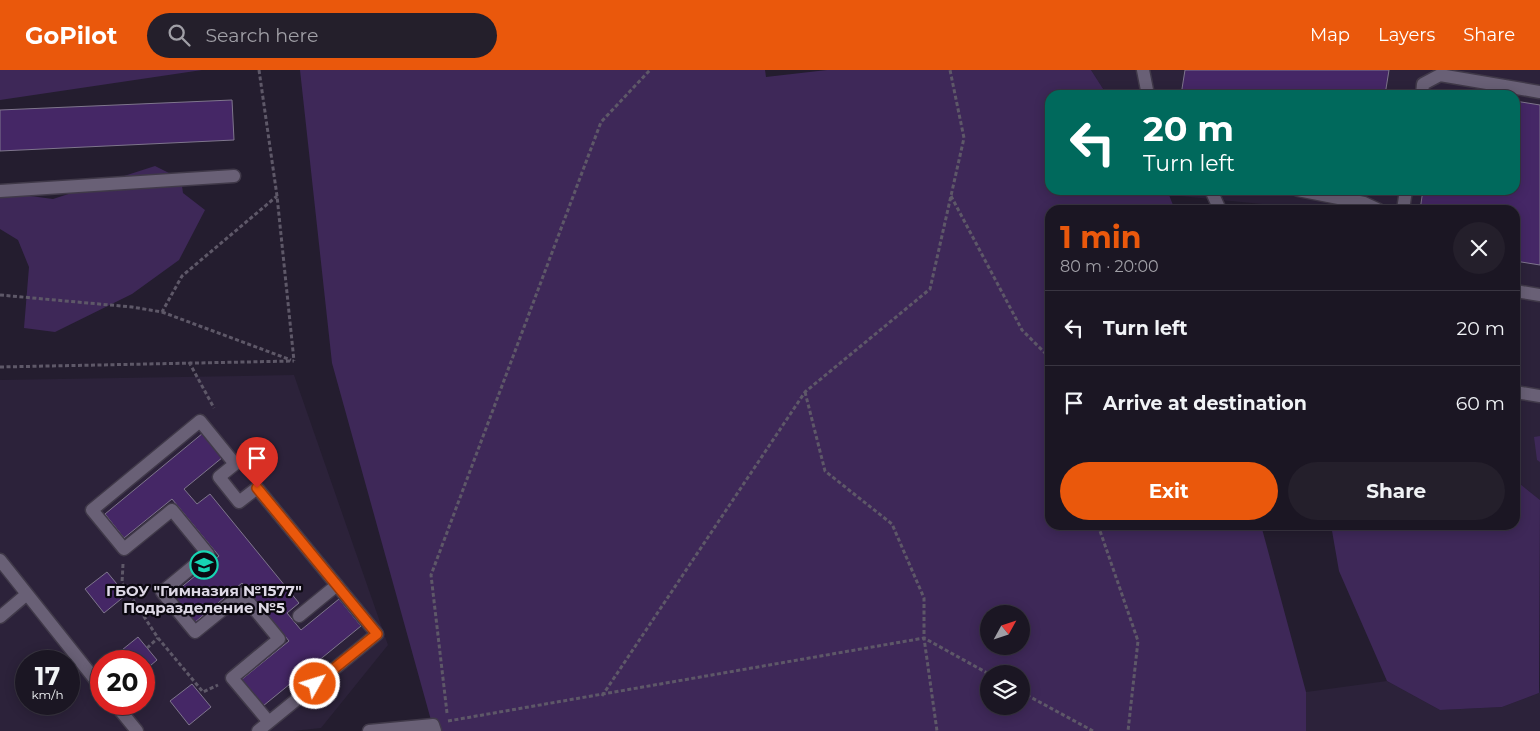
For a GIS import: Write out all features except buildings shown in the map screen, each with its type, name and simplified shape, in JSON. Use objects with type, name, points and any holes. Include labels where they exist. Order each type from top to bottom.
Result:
[{"type":"lane","points":[[1143,70],[1147,90]]},
{"type":"lane","points":[[1422,90],[1423,84],[1440,75],[1540,92]]},
{"type":"lane","points":[[0,190],[234,176]]},
{"type":"lane","points":[[1323,195],[1368,205]]},
{"type":"lane","points":[[1520,292],[1540,295]]},
{"type":"lane","points":[[1520,393],[1540,396]]},
{"type":"lane","points":[[258,731],[377,634],[257,488],[239,502],[229,490],[219,477],[235,464],[200,421],[92,510],[124,549],[172,510],[208,554],[162,592],[189,626],[195,632],[242,594],[279,639],[232,678],[269,722]]},
{"type":"lane","points":[[0,560],[90,673]]},
{"type":"lane","points":[[299,616],[337,584]]},
{"type":"lane","points":[[0,617],[28,594]]},
{"type":"lane","points":[[124,715],[137,731]]},
{"type":"lane","points":[[369,731],[433,725],[435,731]]},
{"type":"path","points":[[259,70],[277,196],[294,362]]},
{"type":"path","points":[[650,70],[600,122],[431,575],[448,721],[602,696],[924,638],[980,669]]},
{"type":"path","points":[[602,696],[805,392],[930,290],[964,138],[950,70]]},
{"type":"path","points":[[162,312],[182,276],[277,196]]},
{"type":"path","points":[[951,196],[1022,330],[1045,353]]},
{"type":"path","points":[[0,295],[132,307],[162,312],[294,362]]},
{"type":"path","points":[[0,367],[189,362],[294,362]]},
{"type":"path","points":[[189,362],[197,377]]},
{"type":"path","points":[[805,392],[825,472],[892,524],[924,598],[924,638],[937,731]]},
{"type":"path","points":[[1100,530],[1138,641],[1128,731]]},
{"type":"path","points":[[124,549],[122,582],[158,638],[203,692],[232,678]]},
{"type":"path","points":[[147,648],[158,638]]},
{"type":"path","points":[[1030,697],[1093,731]]},
{"type":"shaded area","points":[[0,70],[202,70],[0,100]]},
{"type":"shaded area","points":[[300,70],[765,70],[766,77],[827,70],[1091,70],[1104,90],[1045,90],[1045,195],[1169,195],[1173,205],[1045,205],[1045,530],[1262,530],[1306,692],[1306,731],[434,731],[332,363]]},
{"type":"shaded area","points":[[1091,70],[1540,70],[1540,500],[1520,484],[1520,205],[1271,205],[1170,195],[1520,195],[1520,90],[1104,90]]},
{"type":"shaded area","points":[[155,166],[181,179],[183,193],[205,210],[179,260],[132,294],[55,332],[24,328],[29,267],[18,240],[0,229],[0,192],[53,199]]},
{"type":"shaded area","name":"ГБОУ \"Гимназия №1577\" Подразделение №5","points":[[294,375],[388,645],[321,728],[293,731],[0,731],[0,380]]},
{"type":"shaded area","points":[[1540,436],[1540,462],[1537,460],[1534,437]]},
{"type":"shaded area","points":[[1520,484],[1540,500],[1539,693],[1502,707],[1440,710],[1387,681],[1339,571],[1332,530],[1520,530]]},
{"type":"shaded area","points":[[1387,681],[1440,710],[1502,707],[1539,693],[1540,685],[1540,731],[1306,731],[1306,692]]},
{"type":"place","name":"ГБОУ \"Гимназия №1577\" Подразделение №5","points":[[204,565]]},
{"type":"route","points":[[257,488],[377,634],[315,684]]}]
